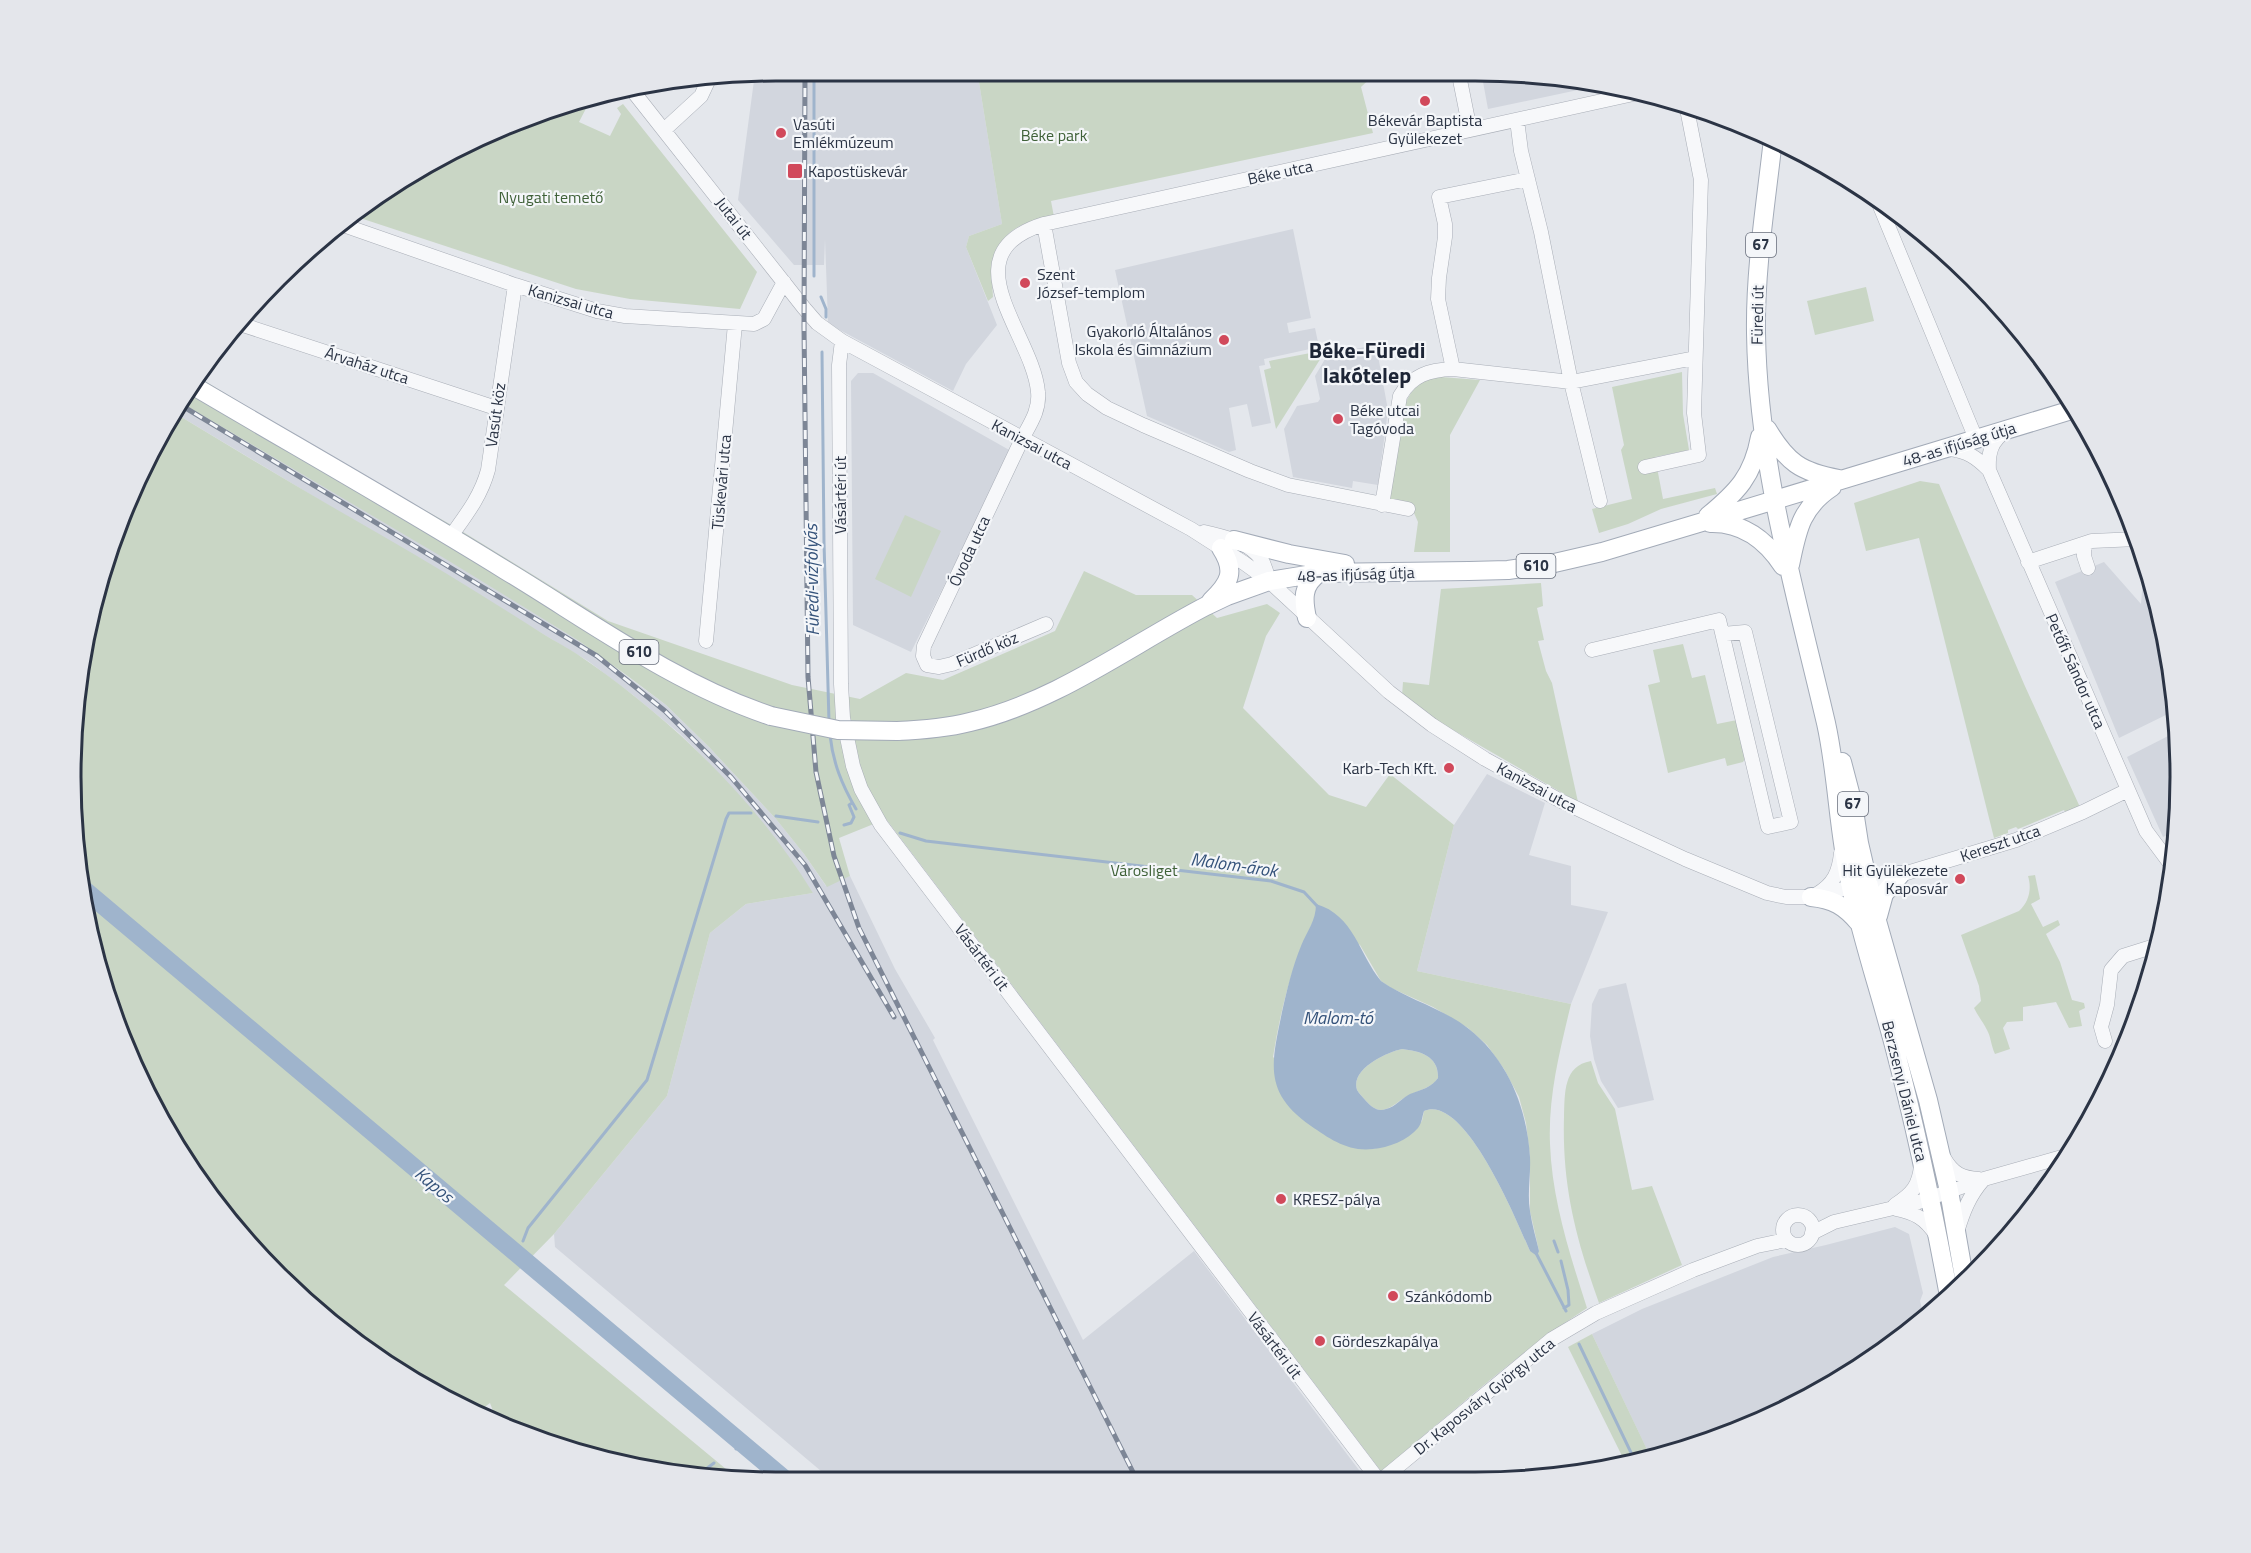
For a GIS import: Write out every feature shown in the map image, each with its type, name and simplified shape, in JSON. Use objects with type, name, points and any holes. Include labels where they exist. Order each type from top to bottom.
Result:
[{"type":"main road","name":"Füredi út","points":[[1762,420],[1756,305],[1772,148]]},
{"type":"main road","name":"610","points":[[199,389],[451,536]]},
{"type":"main road","name":"48-as ifjúság útja","points":[[1843,480],[2066,412]]},
{"type":"main road","points":[[1762,420],[1790,461],[1803,470],[1819,476],[1843,480]]},
{"type":"main road","points":[[1699,524],[1741,487],[1753,463],[1762,420]]},
{"type":"main road","name":"67","points":[[1762,420],[1773,500],[1788,572],[1827,728],[1842,845],[1859,886]]},
{"type":"main road","points":[[1788,572],[1796,533],[1803,515],[1820,496],[1843,480]]},
{"type":"main road","name":"610","points":[[1699,524],[1843,480]]},
{"type":"main road","points":[[1699,524],[1719,523],[1752,533],[1771,547],[1788,572]]},
{"type":"main road","name":"48-as ifjúság útja","points":[[451,536],[669,670],[716,695],[771,716],[838,730],[897,731],[939,728],[970,722],[1020,706],[1061,687],[1206,606],[1227,596],[1269,582],[1319,573],[1509,570],[1550,564],[1602,552],[1699,524]]},
{"type":"main road","points":[[1206,606],[1227,582],[1229,564],[1227,544],[1401,572]]},
{"type":"main road","points":[[1307,618],[1304,595],[1306,586],[1310,579],[1319,573]]},
{"type":"main road","name":"67","points":[[1827,728],[1844,768],[1859,886]]},
{"type":"main road","points":[[1811,897],[1828,899],[1869,922],[1884,894],[1900,875]]},
{"type":"main road","name":"Berzsenyi Dániel utca","points":[[1859,886],[1922,1158],[1947,1286]]},
{"type":"main road","name":"Berzsenyi Dániel utca","points":[[1869,922],[1915,1049],[1949,1191],[1963,1271]]},
{"type":"street","points":[[1460,81],[1470,130]]},
{"type":"street","points":[[664,130],[701,96],[706,85]]},
{"type":"street","name":"Jutai út","points":[[636,95],[817,323],[842,341]]},
{"type":"street","name":"Béke utca","points":[[1022,439],[1036,413],[1038,392],[1031,362],[1002,300],[998,282],[999,265],[1004,249],[1015,236],[1027,229],[1621,97]]},
{"type":"street","points":[[1645,467],[1699,455],[1694,413],[1701,180],[1688,115]]},
{"type":"street","points":[[1517,120],[1521,151],[1541,232],[1571,382],[1600,501]]},
{"type":"street","points":[[1452,369],[1438,299],[1438,278],[1445,237],[1445,224],[1439,197],[1528,179]]},
{"type":"street","points":[[1883,214],[1976,439]]},
{"type":"street","points":[[1044,224],[1069,363],[1076,382],[1087,394],[1107,408],[1143,425],[1288,485],[1408,509]]},
{"type":"street","name":"Kanizsai utca","points":[[350,227],[568,303],[616,314],[754,324],[764,319],[784,282]]},
{"type":"street","name":"Vasút köz","points":[[451,536],[483,486],[488,470],[515,285]]},
{"type":"street","name":"Tüskevári utca","points":[[706,641],[735,324]]},
{"type":"street","name":"Árvaház utca","points":[[247,326],[496,408]]},
{"type":"street","name":"Kanizsai utca","points":[[842,341],[1191,529],[1227,544],[1252,551],[1261,559],[1269,582],[1389,692],[1419,715],[1513,775],[1616,827],[1757,889],[1786,897],[1811,897],[1859,886]]},
{"type":"street","name":"Vásártéri út","points":[[842,341],[839,365],[841,684],[847,745],[861,789],[888,834],[1372,1472]]},
{"type":"street","points":[[1382,505],[1400,396],[1415,378],[1438,370],[1452,369],[1571,382],[1695,358]]},
{"type":"street","points":[[1989,470],[1990,449],[1999,435],[2008,429]]},
{"type":"street","name":"Óvoda utca","points":[[927,665],[923,656],[924,646],[1022,439]]},
{"type":"street","points":[[1947,448],[1974,455],[1989,470]]},
{"type":"street","name":"Petőfi Sándor utca","points":[[1989,470],[2146,831],[2165,857]]},
{"type":"street","points":[[2028,562],[2099,540],[2128,539]]},
{"type":"street","points":[[2084,544],[2084,556],[2088,568]]},
{"type":"street","points":[[1592,650],[1719,620],[1768,827],[1791,822],[1745,632],[1723,634]]},
{"type":"street","name":"Fürdő köz","points":[[927,665],[939,667],[952,664],[1046,624]]},
{"type":"street","points":[[1754,768],[1776,762]]},
{"type":"street","name":"Kereszt utca","points":[[1859,886],[2016,840],[2128,790]]},
{"type":"street","points":[[1811,897],[1826,888],[1835,877],[1842,845]]},
{"type":"street","points":[[2105,1041],[2101,1027],[2107,1005],[2111,970],[2123,956],[2148,948]]},
{"type":"street","points":[[1940,1153],[1948,1166],[1958,1175],[1984,1179]]},
{"type":"street","points":[[1891,1208],[1910,1196],[1916,1188],[1922,1158]]},
{"type":"street","points":[[1811,1228],[1930,1198],[1984,1179],[2056,1159]]},
{"type":"street","points":[[1956,1234],[1963,1210],[1972,1193],[1984,1179]]},
{"type":"street","points":[[1891,1208],[1912,1212],[1922,1218],[1938,1238]]},
{"type":"street","points":[[1794,1216],[1803,1216],[1811,1228],[1808,1241],[1802,1244],[1796,1245],[1784,1236],[1785,1223],[1794,1216]]},
{"type":"street","name":"Dr. Kaposváry György utca","points":[[1392,1472],[1552,1339],[1607,1308],[1693,1270],[1784,1236]]},
{"type":"shaded area","points":[[754,81],[979,81],[1002,224],[969,236],[966,247],[997,325],[966,364],[953,391],[828,322],[825,239],[824,265],[794,265],[738,200]]},
{"type":"shaded area","points":[[1483,81],[1520,82],[1581,89],[1488,109]]},
{"type":"shaded area","name":"Gyakorló Általános Iskola és Gimnázium","points":[[1293,229],[1311,318],[1287,323],[1289,333],[1315,328],[1319,347],[1264,359],[1265,365],[1259,366],[1271,423],[1252,427],[1247,404],[1229,408],[1236,450],[1229,452],[1147,416],[1115,270]]},
{"type":"shaded area","name":"Béke utcai Tagóvoda","points":[[1376,345],[1388,410],[1378,485],[1353,481],[1352,488],[1293,477],[1284,429],[1297,406],[1318,402],[1320,399],[1315,376],[1328,354]]},
{"type":"shaded area","points":[[858,373],[873,373],[1011,451],[911,652],[853,625],[851,381]]},
{"type":"shaded area","points":[[188,407],[449,560],[579,641],[666,705],[776,819],[826,886],[850,876],[895,969],[935,1038],[933,1040],[1083,1340],[1194,1251],[1360,1472],[822,1472],[555,1247],[554,1234],[667,1096],[710,933],[746,904],[813,893],[711,765],[679,733],[588,661],[181,417]]},
{"type":"shaded area","points":[[2104,562],[2141,604],[2142,584],[2157,641],[2167,714],[2119,738],[2055,582]]},
{"type":"shaded area","points":[[2169,736],[2168,835],[2163,837],[2127,757]]},
{"type":"shaded area","points":[[1487,774],[1545,803],[1529,855],[1571,866],[1571,905],[1608,912],[1571,1004],[1417,971],[1454,825]]},
{"type":"shaded area","points":[[1626,983],[1654,1100],[1618,1108],[1601,1081],[1594,1059],[1590,1036],[1592,1004],[1599,989]]},
{"type":"shaded area","points":[[1895,1227],[1909,1234],[1923,1293],[1920,1301],[1922,1308],[1861,1355],[1782,1400],[1698,1435],[1647,1450],[1592,1334],[1642,1309],[1773,1257]]},
{"type":"green space","name":"Béke park","points":[[979,81],[1367,81],[1361,87],[1373,133],[1051,201],[1054,217],[1022,225],[1003,240],[998,248],[993,267],[993,297],[988,301],[966,247],[969,236],[1002,224]]},
{"type":"green space","name":"Nyugati temető","points":[[623,104],[757,272],[740,309],[630,299],[576,289],[362,219],[429,174],[510,134],[553,118],[586,108],[579,122],[610,136],[621,114],[617,108]]},
{"type":"green space","points":[[1866,287],[1874,321],[1815,335],[1807,301]]},
{"type":"green space","points":[[1326,350],[1276,429],[1264,370],[1271,368],[1269,361]]},
{"type":"green space","points":[[1682,372],[1683,414],[1689,450],[1655,457],[1663,499],[1715,488],[1717,494],[1661,509],[1628,524],[1599,533],[1592,509],[1632,499],[1621,450],[1624,445],[1612,387]]},
{"type":"green space","points":[[1441,377],[1480,380],[1450,435],[1450,552],[1414,552],[1418,522],[1410,504],[1389,500],[1406,402],[1412,391],[1420,384],[1429,379]]},
{"type":"green space","name":"Városliget","points":[[205,381],[336,460],[455,527],[608,621],[792,685],[860,699],[906,673],[943,680],[1055,631],[1084,571],[1136,595],[1192,595],[1217,618],[1267,604],[1280,613],[1266,636],[1243,708],[1329,795],[1366,807],[1390,774],[1454,825],[1417,971],[1571,1004],[1553,1091],[1550,1126],[1551,1165],[1568,1248],[1587,1308],[1508,1366],[1381,1471],[886,819],[839,838],[850,876],[827,887],[776,819],[666,705],[579,641],[449,561],[188,407],[198,390]],"holes":[[[1316,916],[1360,945],[1381,981],[1433,1007],[1468,1028],[1487,1045],[1504,1069],[1519,1097],[1526,1123],[1530,1157],[1530,1211],[1539,1251],[1530,1251],[1488,1163],[1456,1121],[1440,1111],[1424,1111],[1422,1121],[1402,1140],[1373,1149],[1273,1057],[1289,984]]]},
{"type":"green space","points":[[181,417],[461,582],[578,654],[622,687],[684,739],[741,796],[791,859],[813,893],[746,904],[710,933],[667,1096],[554,1234],[504,1285],[728,1471],[641,1459],[596,1448],[510,1419],[493,1411],[490,1403],[485,1407],[469,1400],[390,1355],[318,1299],[254,1235],[198,1163],[174,1124],[134,1043],[118,1000],[94,912],[87,867],[82,822],[82,731],[94,641],[118,553],[153,469]]},
{"type":"green space","points":[[1920,481],[1939,484],[2024,684],[2079,805],[2078,809],[2067,815],[2064,810],[2018,829],[2016,827],[2008,830],[2008,833],[1994,838],[1919,538],[1866,551],[1854,503]]},
{"type":"green space","points":[[905,515],[941,531],[911,597],[875,579]]},
{"type":"green space","points":[[1541,583],[1543,606],[1537,608],[1544,640],[1538,641],[1546,671],[1552,683],[1578,802],[1434,719],[1402,696],[1403,682],[1429,685],[1441,589]]},
{"type":"green space","points":[[1683,644],[1692,678],[1705,675],[1717,724],[1737,720],[1746,757],[1743,762],[1727,766],[1725,758],[1668,773],[1648,685],[1660,682],[1653,650]]},
{"type":"green space","points":[[2035,875],[2040,899],[2031,904],[2043,927],[2058,920],[2060,925],[2046,934],[2060,962],[2072,1000],[2084,1003],[2085,1008],[2079,1011],[2082,1026],[2069,1028],[2056,1002],[2023,1007],[2023,1021],[2007,1022],[2003,1028],[2010,1049],[1995,1054],[1988,1033],[1974,1008],[1981,1001],[1979,986],[1961,935],[2019,911],[2029,895],[2028,876]]},
{"type":"green space","points":[[1402,1049],[1422,1053],[1432,1060],[1438,1078],[1428,1087],[1389,1108],[1380,1110],[1375,1108],[1357,1090],[1356,1082],[1359,1075],[1379,1058]]},
{"type":"green space","points":[[1591,1061],[1598,1083],[1615,1109],[1632,1190],[1652,1186],[1682,1265],[1599,1303],[1572,1212],[1564,1142],[1567,1082],[1575,1068]]},
{"type":"green space","points":[[1592,1334],[1647,1450],[1622,1456],[1568,1347]]},
{"type":"water","name":"Malom-tó","points":[[1316,904],[1329,909],[1339,917],[1355,936],[1381,981],[1402,994],[1448,1015],[1469,1029],[1483,1041],[1505,1070],[1520,1103],[1525,1121],[1530,1164],[1529,1204],[1539,1251],[1537,1256],[1530,1251],[1488,1163],[1456,1121],[1440,1111],[1424,1111],[1418,1128],[1397,1143],[1364,1149],[1340,1144],[1325,1136],[1295,1113],[1284,1101],[1274,1075],[1275,1046],[1292,971],[1316,910]],"holes":[[[1402,1049],[1422,1053],[1432,1060],[1438,1078],[1429,1086],[1410,1094],[1389,1108],[1383,1110],[1375,1108],[1357,1090],[1356,1082],[1359,1075],[1379,1058]]]},
{"type":"waterway","name":"Füredi-vízfolyás","points":[[814,81],[814,276]]},
{"type":"waterway","name":"Füredi-vízfolyás","points":[[821,297],[826,309],[826,317]]},
{"type":"waterway","name":"Füredi-vízfolyás","points":[[822,352],[829,722]]},
{"type":"waterway","name":"Füredi-vízfolyás","points":[[830,735],[839,774],[856,809]]},
{"type":"waterway","points":[[844,825],[851,823],[854,817],[849,805],[852,803]]},
{"type":"waterway","points":[[523,1241],[528,1228],[647,1080],[726,819],[729,813],[751,813]]},
{"type":"waterway","points":[[776,816],[818,822]]},
{"type":"waterway","name":"Malom-árok","points":[[900,833],[926,841],[1271,881],[1304,892],[1318,907]]},
{"type":"waterway","name":"Kapos","points":[[91,896],[776,1472]]},
{"type":"waterway","points":[[1554,1241],[1558,1252]]},
{"type":"waterway","name":"Kapos","points":[[517,1255],[520,1251]]},
{"type":"waterway","name":"Malom-árok","points":[[1536,1253],[1566,1311]]},
{"type":"waterway","points":[[1561,1261],[1569,1305],[1564,1308]]},
{"type":"waterway","name":"Malom-árok","points":[[1579,1344],[1632,1454]]},
{"type":"waterway","points":[[736,1449],[743,1444]]},
{"type":"waterway","points":[[707,1468],[714,1463]]},
{"type":"railway","points":[[805,81],[804,327],[808,677],[816,772],[834,856],[859,928],[1133,1472]]},
{"type":"railway","points":[[187,409],[597,656],[665,711],[731,777],[805,865],[894,1017]]},
{"type":"place","name":"Békevár Baptista Gyülekezet","points":[[1425,101]]},
{"type":"place","name":"Vasúti Emlékmúzeum","points":[[781,133]]},
{"type":"place","name":"Kapostüskevár","points":[[795,171]]},
{"type":"place","name":"Szent József-templom","points":[[1025,283]]},
{"type":"place","name":"Gyakorló Általános Iskola és Gimnázium","points":[[1224,340]]},
{"type":"place","name":"Béke utcai Tagóvoda","points":[[1338,419]]},
{"type":"place","name":"Karb-Tech Kft.","points":[[1449,768]]},
{"type":"place","name":"Hit Gyülekezete Kaposvár","points":[[1960,879]]},
{"type":"place","name":"KRESZ-pálya","points":[[1281,1199]]},
{"type":"place","name":"Szánkódomb","points":[[1393,1296]]},
{"type":"place","name":"Gördeszkapálya","points":[[1320,1341]]},
{"type":"district","name":"Béke-Füredi lakótelep","points":[[1367,362]]}]
